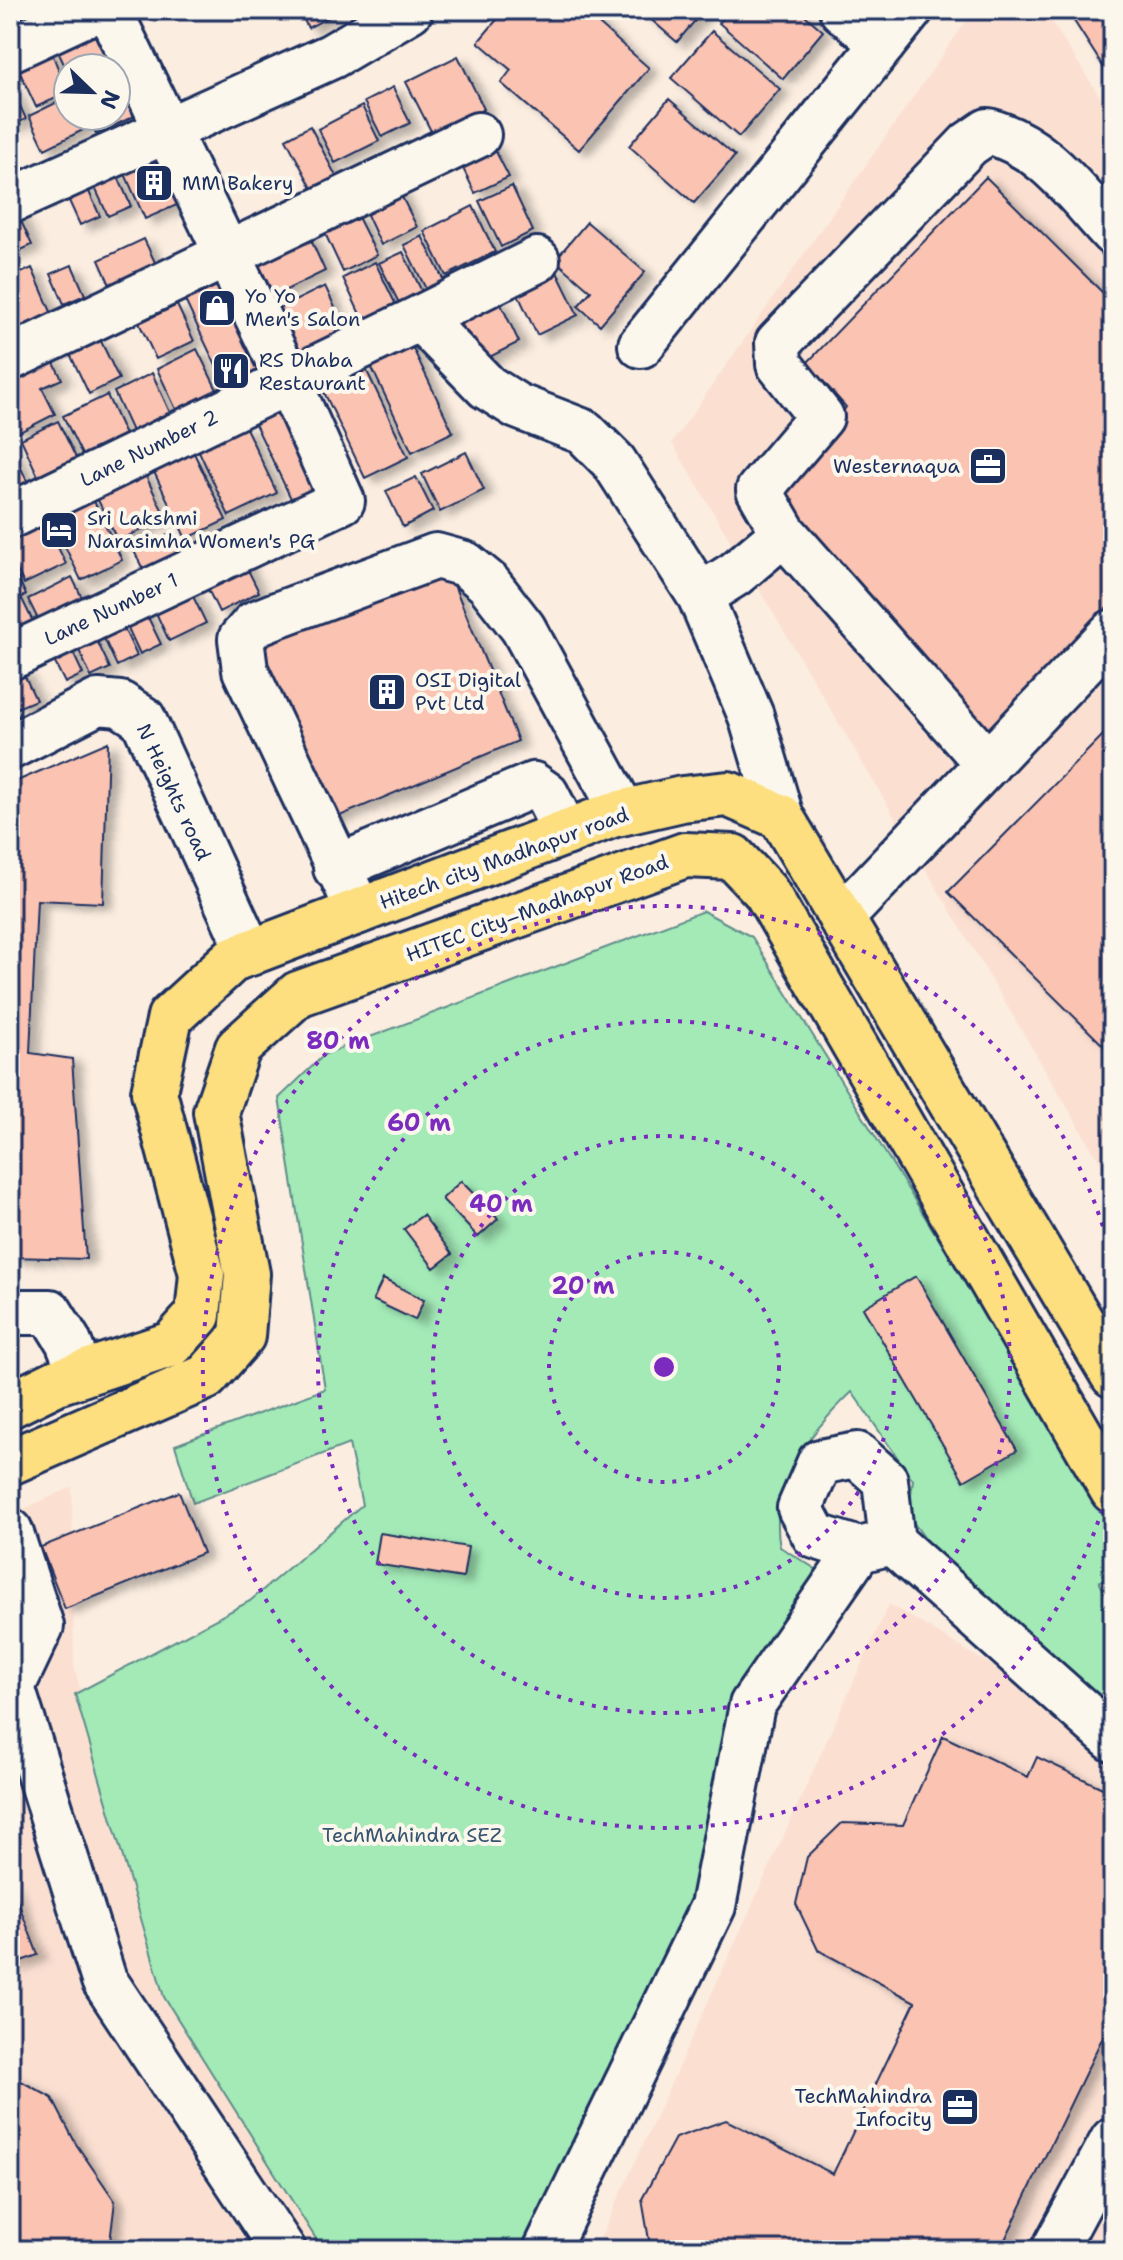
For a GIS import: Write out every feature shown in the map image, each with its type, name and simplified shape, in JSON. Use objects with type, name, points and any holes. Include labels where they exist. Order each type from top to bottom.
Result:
[{"type":"main road","name":"Hitech city Madhapur road","points":[[10,1405],[81,1374],[172,1344],[198,1315],[202,1274],[154,1092],[170,1017],[233,959],[623,812],[682,799],[728,794],[781,817]]},
{"type":"main road","points":[[781,817],[1113,1375]]},
{"type":"main road","name":"HITEC City–Madhapur Road","points":[[10,1462],[206,1377],[242,1336],[247,1274],[216,1112],[238,1048],[298,994],[685,855],[733,857],[766,892],[1037,1365],[1113,1491]]},
{"type":"main road","points":[[1037,1365],[1089,1333]]},
{"type":"street","points":[[10,49],[94,10]]},
{"type":"street","points":[[109,10],[288,380]]},
{"type":"street","points":[[10,201],[332,56],[410,10]]},
{"type":"street","points":[[842,10],[883,44]]},
{"type":"street","points":[[641,345],[910,10]]},
{"type":"street","points":[[988,764],[784,533],[759,490],[821,417],[779,364],[778,343],[969,144],[988,131],[1016,138],[1040,154],[1113,233]]},
{"type":"street","points":[[10,358],[478,135]]},
{"type":"street","name":"Lane Number 2","points":[[10,516],[537,260]]},
{"type":"street","points":[[420,318],[487,387],[517,406],[584,432],[614,462],[700,596],[751,716],[781,817]]},
{"type":"street","name":"Lane Number 1","points":[[10,657],[342,501],[288,380]]},
{"type":"street","points":[[700,596],[735,574],[784,533]]},
{"type":"street","points":[[359,911],[336,868],[245,670],[241,639],[254,624],[436,556],[465,564],[488,583],[523,628],[623,812]]},
{"type":"street","points":[[841,918],[1113,632]]},
{"type":"street","name":"N Heights road","points":[[10,747],[98,702],[120,704],[143,719],[250,953]]},
{"type":"street","points":[[336,868],[533,785],[546,794],[566,833]]},
{"type":"street","points":[[10,1312],[50,1312],[68,1341],[81,1374]]},
{"type":"street","points":[[10,1531],[41,1626],[12,1682],[104,1980],[283,2250]]},
{"type":"street","points":[[546,2250],[713,1906],[752,1705],[876,1546],[1113,1739]]},
{"type":"street","points":[[1054,2250],[1113,2140]]},
{"type":"shaded area","points":[[974,10],[1044,10],[1113,117],[1113,1184],[672,443]]},
{"type":"shaded area","points":[[72,1487],[74,1666],[164,1997],[323,2250],[10,2250],[10,1515]]},
{"type":"shaded area","points":[[889,1604],[1113,1738],[1113,2250],[595,2250]]},
{"type":"green space","name":"TechMahindra SEZ","points":[[703,911],[752,937],[1113,1521],[1113,1575],[1099,1582],[1113,1606],[1113,1719],[961,1589],[908,1515],[913,1480],[852,1392],[807,1443],[786,1482],[780,1502],[780,1547],[819,1571],[702,1887],[526,2250],[323,2250],[164,1997],[75,1694],[250,1601],[362,1505],[349,1444],[193,1503],[175,1445],[325,1389],[279,1098],[325,1054]]},
{"type":"building","points":[[10,10],[42,10],[10,25]]},
{"type":"building","points":[[299,10],[342,10],[308,28]]},
{"type":"building","points":[[505,10],[583,10],[649,68],[579,150],[501,83],[511,70],[478,42]]},
{"type":"building","points":[[640,10],[704,10],[677,42]]},
{"type":"building","points":[[730,10],[799,10],[823,31],[783,79],[719,23]]},
{"type":"building","points":[[1067,10],[1113,10],[1113,82]]},
{"type":"building","points":[[102,26],[114,52],[58,52],[56,47]]},
{"type":"building","points":[[712,31],[780,89],[739,137],[671,78]]},
{"type":"building","points":[[49,46],[52,53],[52,100],[36,107],[15,62]]},
{"type":"building","points":[[458,56],[484,109],[433,135],[406,82]]},
{"type":"building","points":[[10,84],[26,119],[10,126]]},
{"type":"building","points":[[393,87],[410,123],[382,137],[364,102]]},
{"type":"building","points":[[132,93],[141,113],[132,117]]},
{"type":"building","points":[[669,99],[735,156],[694,203],[629,146]]},
{"type":"building","points":[[52,105],[52,132],[79,132],[45,149],[29,116]]},
{"type":"building","points":[[362,106],[379,141],[335,163],[318,129]]},
{"type":"building","points":[[310,126],[338,180],[314,192],[286,139]]},
{"type":"building","points":[[491,142],[509,177],[475,193],[458,158]]},
{"type":"building","name":"MM Bakery","points":[[162,146],[186,201],[145,219],[121,165]]},
{"type":"building","points":[[114,168],[131,206],[108,216],[91,179]]},
{"type":"building","points":[[986,177],[1113,303],[1113,615],[995,738],[782,501],[846,407],[807,363]]},
{"type":"building","points":[[85,183],[100,216],[80,225],[65,192]]},
{"type":"building","points":[[512,186],[533,231],[501,247],[479,201]]},
{"type":"building","points":[[397,187],[417,227],[381,245],[362,204]]},
{"type":"building","points":[[473,206],[495,252],[446,276],[424,231]]},
{"type":"building","points":[[16,210],[32,245],[10,255],[10,213]]},
{"type":"building","points":[[356,213],[377,255],[343,272],[323,229]]},
{"type":"building","points":[[587,222],[645,272],[600,325],[578,306],[591,291],[555,260]]},
{"type":"building","points":[[307,231],[325,271],[274,296],[255,256]]},
{"type":"building","points":[[422,236],[445,283],[427,291],[404,245]]},
{"type":"building","points":[[144,239],[160,273],[114,294],[99,260]]},
{"type":"building","points":[[403,252],[425,298],[402,309],[379,263]]},
{"type":"building","points":[[375,262],[398,309],[365,325],[343,278]]},
{"type":"building","points":[[72,265],[85,295],[64,304],[51,274]]},
{"type":"building","points":[[554,266],[578,315],[537,335],[514,286]]},
{"type":"building","points":[[32,268],[55,321],[18,337],[10,318],[10,278]]},
{"type":"building","points":[[224,271],[271,368],[227,389],[181,292]]},
{"type":"building","points":[[325,286],[345,329],[296,353],[276,310]]},
{"type":"building","points":[[498,298],[519,342],[476,364],[455,319]]},
{"type":"building","points":[[177,305],[194,341],[156,359],[139,323]]},
{"type":"building","points":[[99,337],[119,379],[89,394],[69,352]]},
{"type":"building","points":[[410,342],[453,432],[412,452],[369,362]]},
{"type":"building","points":[[197,349],[222,400],[181,420],[157,369]]},
{"type":"building","points":[[50,355],[62,379],[42,388],[55,414],[18,433],[10,416],[10,374]]},
{"type":"building","points":[[364,365],[408,457],[365,478],[321,386]]},
{"type":"building","points":[[152,373],[173,419],[135,438],[114,392]]},
{"type":"building","points":[[107,395],[129,444],[87,465],[63,416]]},
{"type":"building","points":[[285,407],[329,498],[298,513],[254,422]]},
{"type":"building","points":[[58,421],[81,468],[43,487],[21,439]]},
{"type":"building","points":[[245,426],[277,493],[229,516],[198,449]]},
{"type":"building","points":[[10,445],[30,487],[10,496]]},
{"type":"building","points":[[466,452],[484,490],[440,512],[422,474]]},
{"type":"building","points":[[194,453],[226,520],[186,539],[154,472]]},
{"type":"building","points":[[143,470],[166,518],[118,541],[95,494]]},
{"type":"building","points":[[416,477],[433,511],[403,527],[386,491]]},
{"type":"building","points":[[92,497],[122,560],[81,580],[51,517]]},
{"type":"building","points":[[42,514],[66,564],[24,584],[10,556],[10,530]]},
{"type":"building","points":[[174,532],[188,563],[149,582],[134,551]]},
{"type":"building","points":[[241,556],[259,592],[219,612],[201,575]]},
{"type":"building","points":[[10,561],[26,595],[10,602]]},
{"type":"building","name":"OSI Digital Pvt Ltd","points":[[445,563],[518,741],[328,821],[255,643]]},
{"type":"building","points":[[72,577],[89,612],[45,634],[28,599]]},
{"type":"building","points":[[187,584],[206,623],[169,641],[151,602]]},
{"type":"building","points":[[22,599],[40,636],[10,650],[10,605]]},
{"type":"building","points":[[143,607],[161,644],[140,654],[123,617]]},
{"type":"building","points":[[119,618],[137,656],[117,666],[99,628]]},
{"type":"building","points":[[91,628],[110,668],[91,677],[73,637]]},
{"type":"building","points":[[68,642],[83,674],[65,683],[49,651]]},
{"type":"building","points":[[21,668],[36,700],[17,708],[10,693],[10,674]]},
{"type":"building","points":[[1113,725],[1113,1055],[948,892]]},
{"type":"building","points":[[108,742],[103,903],[37,900],[30,1053],[72,1059],[86,1259],[10,1257],[10,784]]},
{"type":"building","points":[[461,1181],[498,1219],[478,1237],[442,1199]]},
{"type":"building","points":[[423,1215],[452,1254],[434,1268],[404,1229]]},
{"type":"building","points":[[916,1276],[1017,1450],[964,1481],[863,1308]]},
{"type":"building","points":[[383,1279],[424,1300],[415,1320],[373,1300]]},
{"type":"building","points":[[179,1492],[203,1553],[65,1609],[41,1547]]},
{"type":"building","points":[[380,1533],[468,1547],[463,1578],[375,1564]]},
{"type":"building","points":[[943,1736],[1028,1777],[1037,1757],[1113,1793],[1113,2031],[1107,2028],[1000,2250],[665,2250],[649,2240],[642,2199],[675,2138],[726,2120],[833,2174],[915,2002],[818,1950],[796,1904],[807,1857],[842,1823],[903,1825]]},
{"type":"building","points":[[10,1881],[38,1955],[10,1965]]},
{"type":"building","points":[[10,2075],[52,2098],[76,2144],[115,2201],[109,2250],[10,2250]]},
{"type":"place","name":"MM Bakery","points":[[154,183]]},
{"type":"place","name":"Yo Yo Men's Salon","points":[[217,308]]},
{"type":"place","name":"RS Dhaba Restaurant","points":[[231,371]]},
{"type":"place","name":"Westernaqua","points":[[988,466]]},
{"type":"place","name":"Sri Lakshmi Narasimha Women's PG","points":[[59,530]]},
{"type":"place","name":"OSI Digital Pvt Ltd","points":[[387,692]]},
{"type":"place","name":"TechMahindra Infocity","points":[[960,2107]]}]
